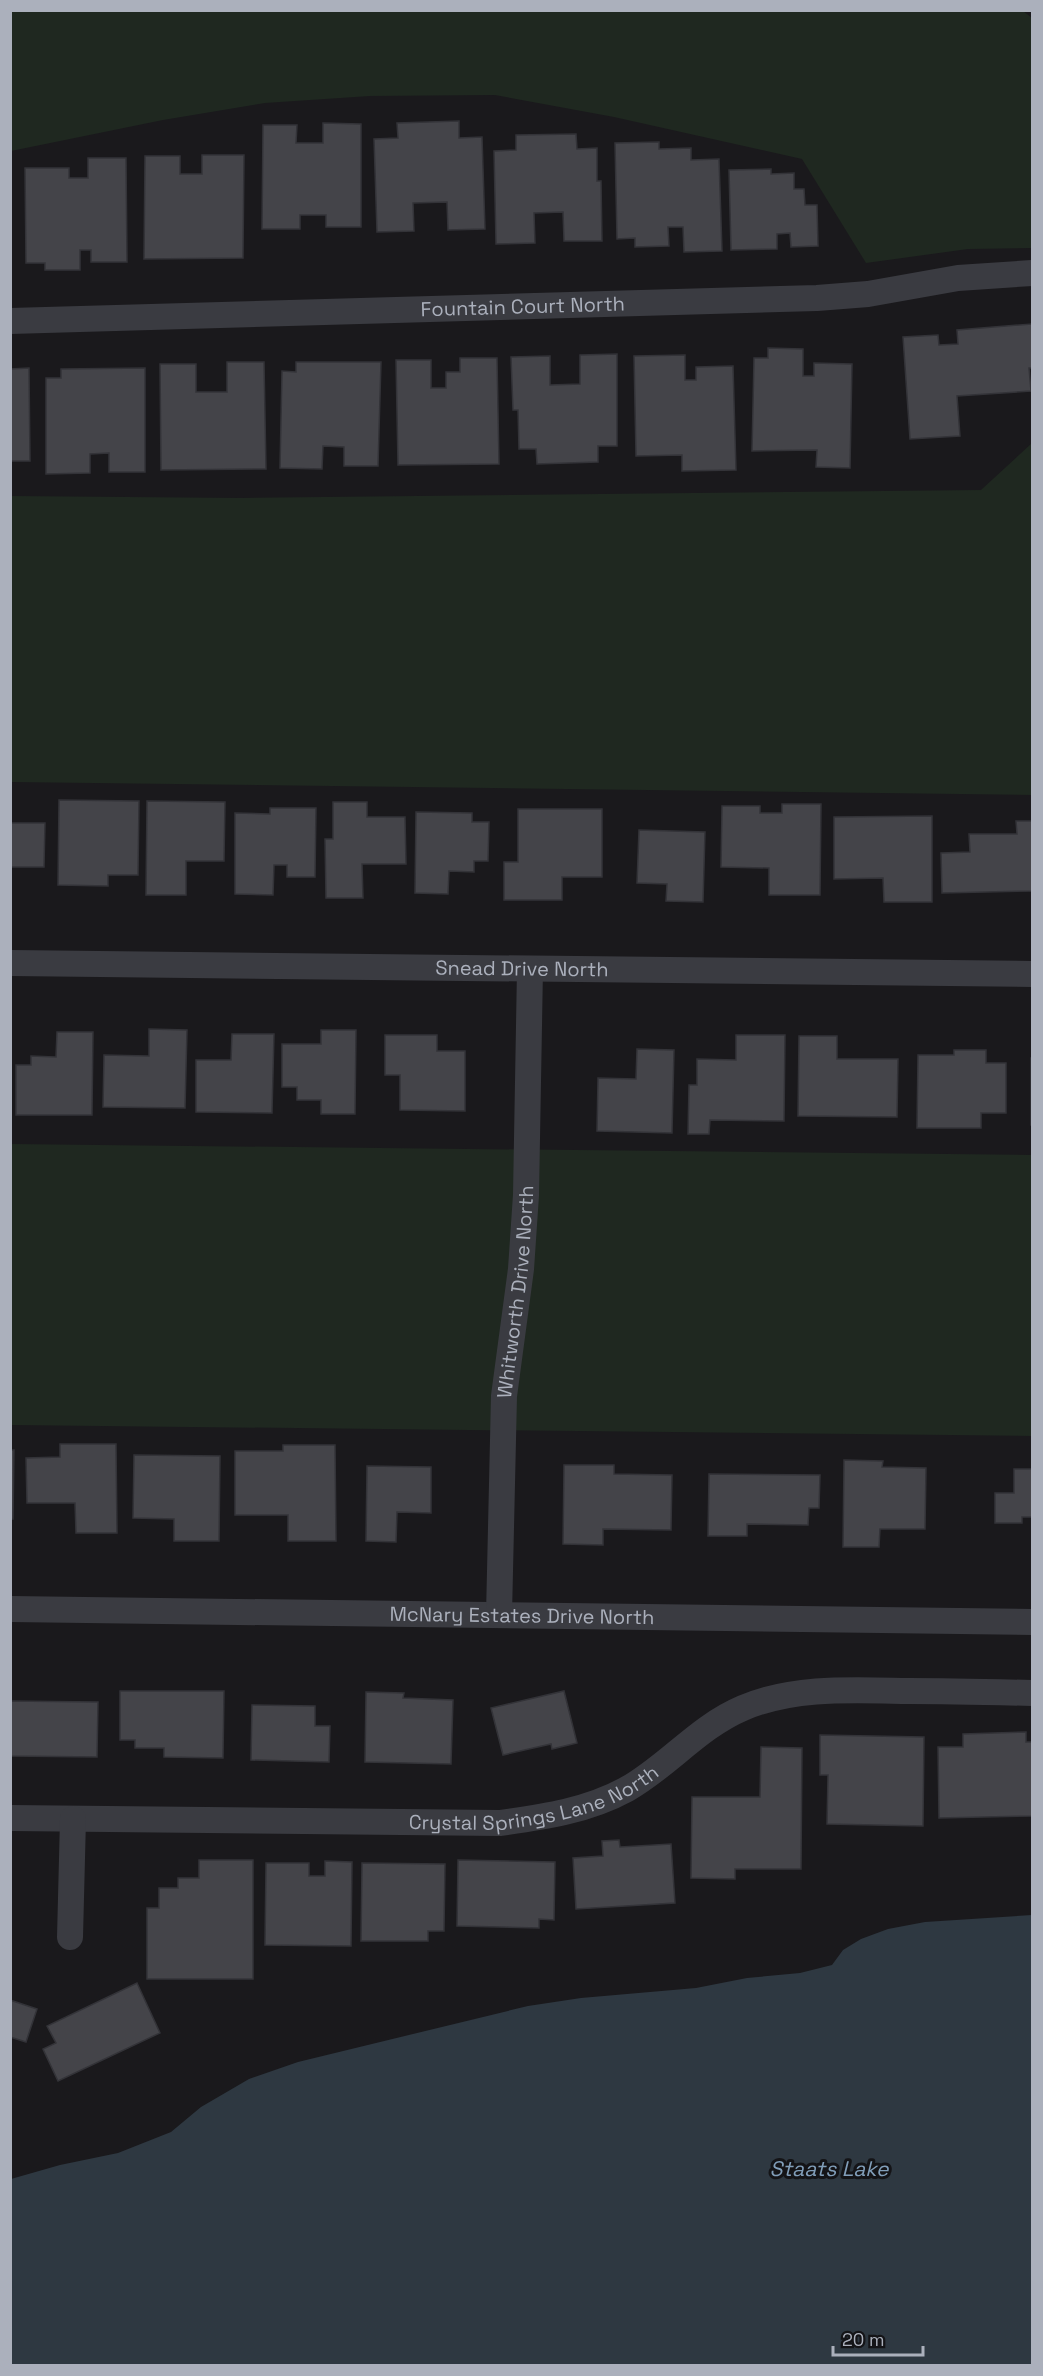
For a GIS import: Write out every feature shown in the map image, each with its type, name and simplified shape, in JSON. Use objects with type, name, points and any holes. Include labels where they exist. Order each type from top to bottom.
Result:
[{"type":"street","name":"Fountain Court North","points":[[10,321],[818,298],[868,294],[958,278],[1032,273]]},
{"type":"street","name":"Snead Drive North","points":[[10,963],[1032,974]]},
{"type":"street","name":"Whitworth Drive North","points":[[499,1615],[504,1396],[521,1269],[526,1195],[530,969]]},
{"type":"street","name":"McNary Estates Drive North","points":[[10,1609],[1032,1622]]},
{"type":"street","name":"Crystal Springs Lane North","points":[[10,1818],[500,1823],[559,1814],[587,1806],[627,1788],[709,1726],[743,1708],[789,1694],[853,1690],[1032,1693]]},
{"type":"street","points":[[70,1937],[73,1819]]},
{"type":"shaded area","points":[[10,11],[1023,11],[1032,18],[1032,248],[968,249],[866,263],[802,159],[614,117],[495,95],[370,96],[265,103],[163,120],[11,151]]},
{"type":"shaded area","points":[[1032,443],[1032,795],[11,782],[11,496],[241,498],[981,490]]},
{"type":"shaded area","points":[[11,1144],[1032,1155],[1032,1436],[11,1425]]},
{"type":"water","name":"Staats Lake","points":[[1032,1915],[1032,2365],[11,2365],[11,2179],[60,2165],[118,2153],[171,2132],[201,2107],[249,2079],[298,2062],[528,2006],[581,1998],[696,1988],[747,1978],[800,1973],[832,1965],[843,1950],[861,1939],[888,1929],[925,1922]]},
{"type":"building","points":[[459,121],[459,138],[482,137],[485,229],[448,230],[447,202],[413,203],[414,231],[377,232],[374,139],[398,138],[397,123]]},
{"type":"building","points":[[323,123],[361,124],[361,227],[326,227],[326,215],[300,215],[300,229],[262,229],[263,125],[297,125],[296,143],[323,143]]},
{"type":"building","points":[[576,134],[577,149],[597,148],[597,181],[601,181],[602,241],[564,241],[563,212],[534,213],[535,243],[496,244],[494,151],[516,150],[516,135]]},
{"type":"building","points":[[659,142],[659,149],[691,148],[691,160],[719,159],[722,251],[684,252],[683,227],[668,227],[669,246],[635,247],[635,238],[617,239],[615,143]]},
{"type":"building","points":[[202,155],[244,155],[243,258],[144,259],[145,156],[180,156],[180,174],[202,174]]},
{"type":"building","points":[[88,158],[126,158],[127,262],[91,262],[91,250],[80,250],[80,270],[45,270],[45,263],[26,263],[25,168],[69,168],[69,178],[88,178]]},
{"type":"building","points":[[771,169],[771,174],[794,173],[794,189],[804,189],[805,205],[817,205],[818,246],[791,247],[790,233],[777,234],[777,249],[731,250],[729,170]]},
{"type":"building","points":[[1032,324],[1032,368],[1029,368],[1031,391],[957,396],[960,436],[910,439],[903,337],[938,335],[939,345],[958,344],[957,330]]},
{"type":"building","points":[[768,348],[803,349],[803,376],[814,376],[814,363],[852,364],[850,468],[816,467],[817,450],[752,451],[754,358],[768,358]]},
{"type":"building","points":[[617,354],[617,446],[598,446],[598,462],[537,464],[536,449],[519,449],[518,410],[513,410],[511,357],[550,356],[550,385],[580,384],[580,355]]},
{"type":"building","points":[[685,355],[685,380],[696,380],[696,367],[733,366],[736,470],[682,471],[682,455],[636,456],[634,356]]},
{"type":"building","points":[[460,358],[497,358],[499,464],[398,465],[396,360],[431,360],[431,388],[446,388],[446,372],[460,372]]},
{"type":"building","points":[[227,362],[264,362],[266,469],[161,470],[160,364],[196,364],[196,392],[227,392]]},
{"type":"building","points":[[296,362],[381,362],[378,466],[344,466],[344,447],[323,446],[322,469],[280,468],[282,371],[296,372]]},
{"type":"building","points":[[29,368],[30,461],[10,461],[10,369]]},
{"type":"building","points":[[145,368],[145,472],[109,472],[109,453],[90,454],[90,473],[46,474],[46,378],[61,378],[61,369]]},
{"type":"building","points":[[59,800],[139,801],[138,875],[108,875],[108,886],[58,885]]},
{"type":"building","points":[[147,801],[225,802],[224,861],[186,861],[186,895],[146,895]]},
{"type":"building","points":[[333,802],[367,802],[367,817],[405,817],[406,864],[362,864],[363,898],[326,898],[325,839],[333,839]]},
{"type":"building","points":[[782,804],[821,804],[820,895],[769,895],[769,868],[721,867],[722,806],[760,806],[760,813],[782,813]]},
{"type":"building","points":[[270,808],[316,808],[315,877],[287,877],[287,865],[274,865],[273,895],[235,894],[235,813],[270,814]]},
{"type":"building","points":[[518,809],[602,809],[602,877],[562,877],[562,900],[504,900],[504,862],[518,862]]},
{"type":"building","points":[[416,812],[472,813],[472,822],[489,822],[488,861],[474,861],[474,872],[449,871],[448,894],[415,893]]},
{"type":"building","points":[[932,816],[932,902],[884,902],[883,878],[834,879],[834,817]]},
{"type":"building","points":[[1016,821],[1032,821],[1032,891],[942,893],[941,853],[970,852],[969,834],[1017,834]]},
{"type":"building","points":[[10,823],[45,823],[44,867],[10,867]]},
{"type":"building","points":[[639,830],[705,832],[703,902],[666,901],[667,884],[637,883]]},
{"type":"building","points":[[149,1029],[187,1030],[185,1108],[103,1107],[104,1055],[149,1056]]},
{"type":"building","points":[[321,1030],[356,1030],[355,1114],[321,1114],[321,1100],[297,1100],[297,1087],[282,1087],[282,1044],[321,1044]]},
{"type":"building","points":[[57,1032],[93,1032],[92,1115],[16,1115],[16,1065],[31,1065],[31,1056],[56,1057]]},
{"type":"building","points":[[232,1034],[274,1034],[272,1113],[196,1112],[196,1060],[231,1060]]},
{"type":"building","points":[[385,1035],[437,1035],[437,1051],[465,1051],[465,1111],[400,1110],[400,1075],[385,1075]]},
{"type":"building","points":[[736,1035],[785,1035],[784,1121],[710,1120],[709,1134],[688,1134],[689,1085],[697,1085],[697,1059],[736,1060]]},
{"type":"building","points":[[799,1036],[837,1036],[837,1059],[898,1059],[897,1117],[798,1116]]},
{"type":"building","points":[[637,1049],[674,1050],[672,1133],[597,1131],[598,1078],[636,1079]]},
{"type":"building","points":[[954,1050],[986,1050],[986,1063],[1006,1063],[1006,1113],[981,1113],[981,1128],[917,1128],[918,1055],[954,1055]]},
{"type":"building","points":[[1032,1058],[1032,1125],[1031,1125]]},
{"type":"building","points":[[60,1444],[116,1444],[117,1533],[76,1533],[75,1503],[27,1503],[26,1458],[60,1457]]},
{"type":"building","points":[[283,1445],[335,1445],[336,1541],[288,1541],[288,1515],[235,1515],[235,1451],[283,1451]]},
{"type":"building","points":[[10,1450],[14,1450],[13,1519],[10,1519]]},
{"type":"building","points":[[134,1455],[220,1456],[219,1541],[174,1541],[174,1519],[133,1518]]},
{"type":"building","points":[[844,1460],[883,1461],[882,1467],[926,1468],[925,1529],[880,1529],[879,1547],[843,1547]]},
{"type":"building","points":[[564,1465],[614,1465],[614,1474],[672,1475],[671,1530],[603,1529],[603,1545],[563,1544]]},
{"type":"building","points":[[367,1466],[431,1467],[431,1513],[397,1512],[396,1542],[366,1541]]},
{"type":"building","points":[[1014,1469],[1032,1469],[1032,1517],[1022,1517],[1022,1523],[995,1523],[995,1493],[1014,1493]]},
{"type":"building","points":[[709,1474],[820,1475],[819,1508],[809,1508],[808,1525],[747,1524],[747,1536],[708,1536]]},
{"type":"building","points":[[120,1691],[224,1691],[223,1758],[164,1757],[164,1748],[135,1748],[135,1740],[120,1740]]},
{"type":"building","points":[[564,1691],[577,1743],[552,1749],[551,1744],[503,1755],[491,1708]]},
{"type":"building","points":[[366,1692],[404,1693],[403,1698],[453,1700],[451,1764],[365,1762]]},
{"type":"building","points":[[10,1701],[98,1702],[97,1757],[10,1756]]},
{"type":"building","points":[[252,1705],[315,1706],[315,1726],[330,1726],[329,1762],[251,1760]]},
{"type":"building","points":[[1026,1732],[1026,1742],[1032,1742],[1032,1816],[939,1818],[938,1747],[963,1747],[963,1734]]},
{"type":"building","points":[[820,1735],[924,1737],[923,1826],[827,1824],[828,1775],[820,1775]]},
{"type":"building","points":[[761,1747],[802,1748],[801,1869],[735,1869],[735,1879],[691,1878],[692,1797],[760,1797]]},
{"type":"building","points":[[619,1840],[620,1847],[671,1844],[675,1903],[576,1909],[573,1858],[603,1856],[602,1841]]},
{"type":"building","points":[[199,1860],[253,1860],[253,1979],[147,1979],[147,1908],[159,1908],[159,1888],[178,1888],[178,1878],[199,1878]]},
{"type":"building","points":[[458,1860],[555,1862],[554,1920],[539,1919],[539,1928],[457,1926]]},
{"type":"building","points":[[325,1861],[352,1862],[351,1946],[265,1945],[266,1863],[309,1863],[309,1876],[325,1876]]},
{"type":"building","points":[[362,1863],[445,1864],[444,1931],[428,1931],[428,1941],[361,1941]]},
{"type":"building","points":[[137,1983],[160,2033],[58,2081],[43,2049],[56,2043],[47,2026]]},
{"type":"building","points":[[10,2000],[37,2009],[26,2042],[10,2037]]}]
